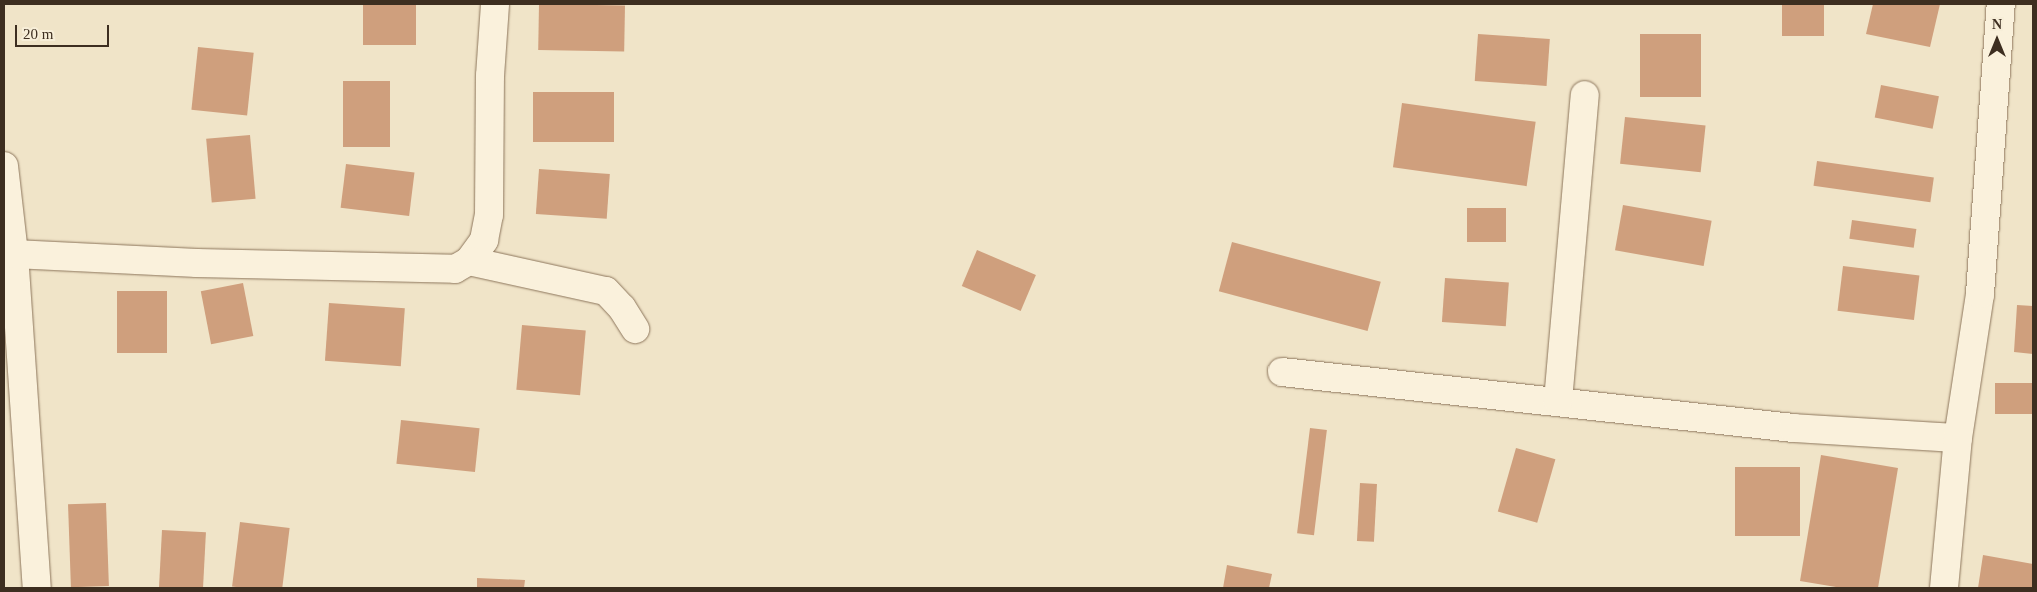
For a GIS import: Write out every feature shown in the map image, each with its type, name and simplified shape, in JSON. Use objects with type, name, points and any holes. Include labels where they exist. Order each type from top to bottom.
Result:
[{"type":"street","points":[[14,254],[404,270],[455,269],[469,261],[484,240],[489,215],[490,76],[495,4]]},
{"type":"street","points":[[1944,588],[1958,438],[1980,294],[2001,4]]},
{"type":"street","points":[[1558,402],[1585,95]]},
{"type":"street","points":[[4,166],[14,254],[11,333],[37,588]]},
{"type":"street","points":[[469,261],[606,291],[622,308],[635,329]]},
{"type":"street","points":[[1282,372],[1793,428],[1958,438]]},
{"type":"building","points":[[363,4],[416,4],[416,45],[363,45]]},
{"type":"building","points":[[539,4],[625,6],[624,51],[538,50]]},
{"type":"building","points":[[1782,4],[1824,4],[1824,36],[1782,36]]},
{"type":"building","points":[[1873,4],[1940,4],[1930,47],[1866,34]]},
{"type":"building","points":[[1478,34],[1550,39],[1547,86],[1475,81]]},
{"type":"building","points":[[1640,34],[1701,34],[1701,97],[1640,97]]},
{"type":"building","points":[[198,47],[254,53],[247,116],[191,110]]},
{"type":"building","points":[[343,81],[390,81],[390,147],[343,147]]},
{"type":"building","points":[[1881,85],[1939,96],[1933,129],[1875,117]]},
{"type":"building","points":[[533,92],[614,92],[614,142],[533,142]]},
{"type":"building","points":[[1402,103],[1536,122],[1527,186],[1393,167]]},
{"type":"building","points":[[1625,117],[1706,125],[1701,172],[1620,164]]},
{"type":"building","points":[[250,135],[256,199],[212,203],[206,139]]},
{"type":"building","points":[[1817,161],[1934,177],[1930,202],[1814,186]]},
{"type":"building","points":[[346,164],[414,172],[409,216],[341,208]]},
{"type":"building","points":[[539,169],[610,174],[607,219],[536,214]]},
{"type":"building","points":[[1623,205],[1712,221],[1704,266],[1615,250]]},
{"type":"building","points":[[1467,208],[1506,208],[1506,242],[1467,242]]},
{"type":"building","points":[[1852,220],[1916,229],[1914,248],[1849,239]]},
{"type":"building","points":[[1232,242],[1381,282],[1368,331],[1219,291]]},
{"type":"building","points":[[977,250],[1036,275],[1021,311],[962,286]]},
{"type":"building","points":[[1843,266],[1919,275],[1914,320],[1838,311]]},
{"type":"building","points":[[1445,278],[1509,282],[1506,326],[1442,322]]},
{"type":"building","points":[[243,283],[253,336],[211,344],[201,291]]},
{"type":"building","points":[[117,291],[167,291],[167,353],[117,353]]},
{"type":"building","points":[[329,303],[405,308],[401,366],[325,361]]},
{"type":"building","points":[[2017,305],[2033,306],[2033,354],[2014,352]]},
{"type":"building","points":[[522,325],[586,331],[580,395],[516,390]]},
{"type":"building","points":[[1995,383],[2033,383],[2033,414],[1995,414]]},
{"type":"building","points":[[401,420],[480,428],[475,472],[396,464]]},
{"type":"building","points":[[1310,428],[1327,430],[1314,535],[1297,533]]},
{"type":"building","points":[[1516,448],[1555,459],[1537,523],[1498,511]]},
{"type":"building","points":[[1821,455],[1898,468],[1878,588],[1842,588],[1800,581]]},
{"type":"building","points":[[1735,467],[1800,467],[1800,536],[1735,536]]},
{"type":"building","points":[[1360,483],[1377,484],[1374,542],[1357,541]]},
{"type":"building","points":[[106,503],[109,586],[71,587],[68,504]]},
{"type":"building","points":[[240,522],[290,528],[282,588],[232,587]]},
{"type":"building","points":[[162,530],[206,532],[203,588],[159,588]]},
{"type":"building","points":[[1983,555],[2033,564],[2033,588],[1978,588]]},
{"type":"building","points":[[1227,565],[1272,574],[1269,588],[1223,588]]},
{"type":"building","points":[[477,578],[525,580],[524,588],[477,588]]}]
